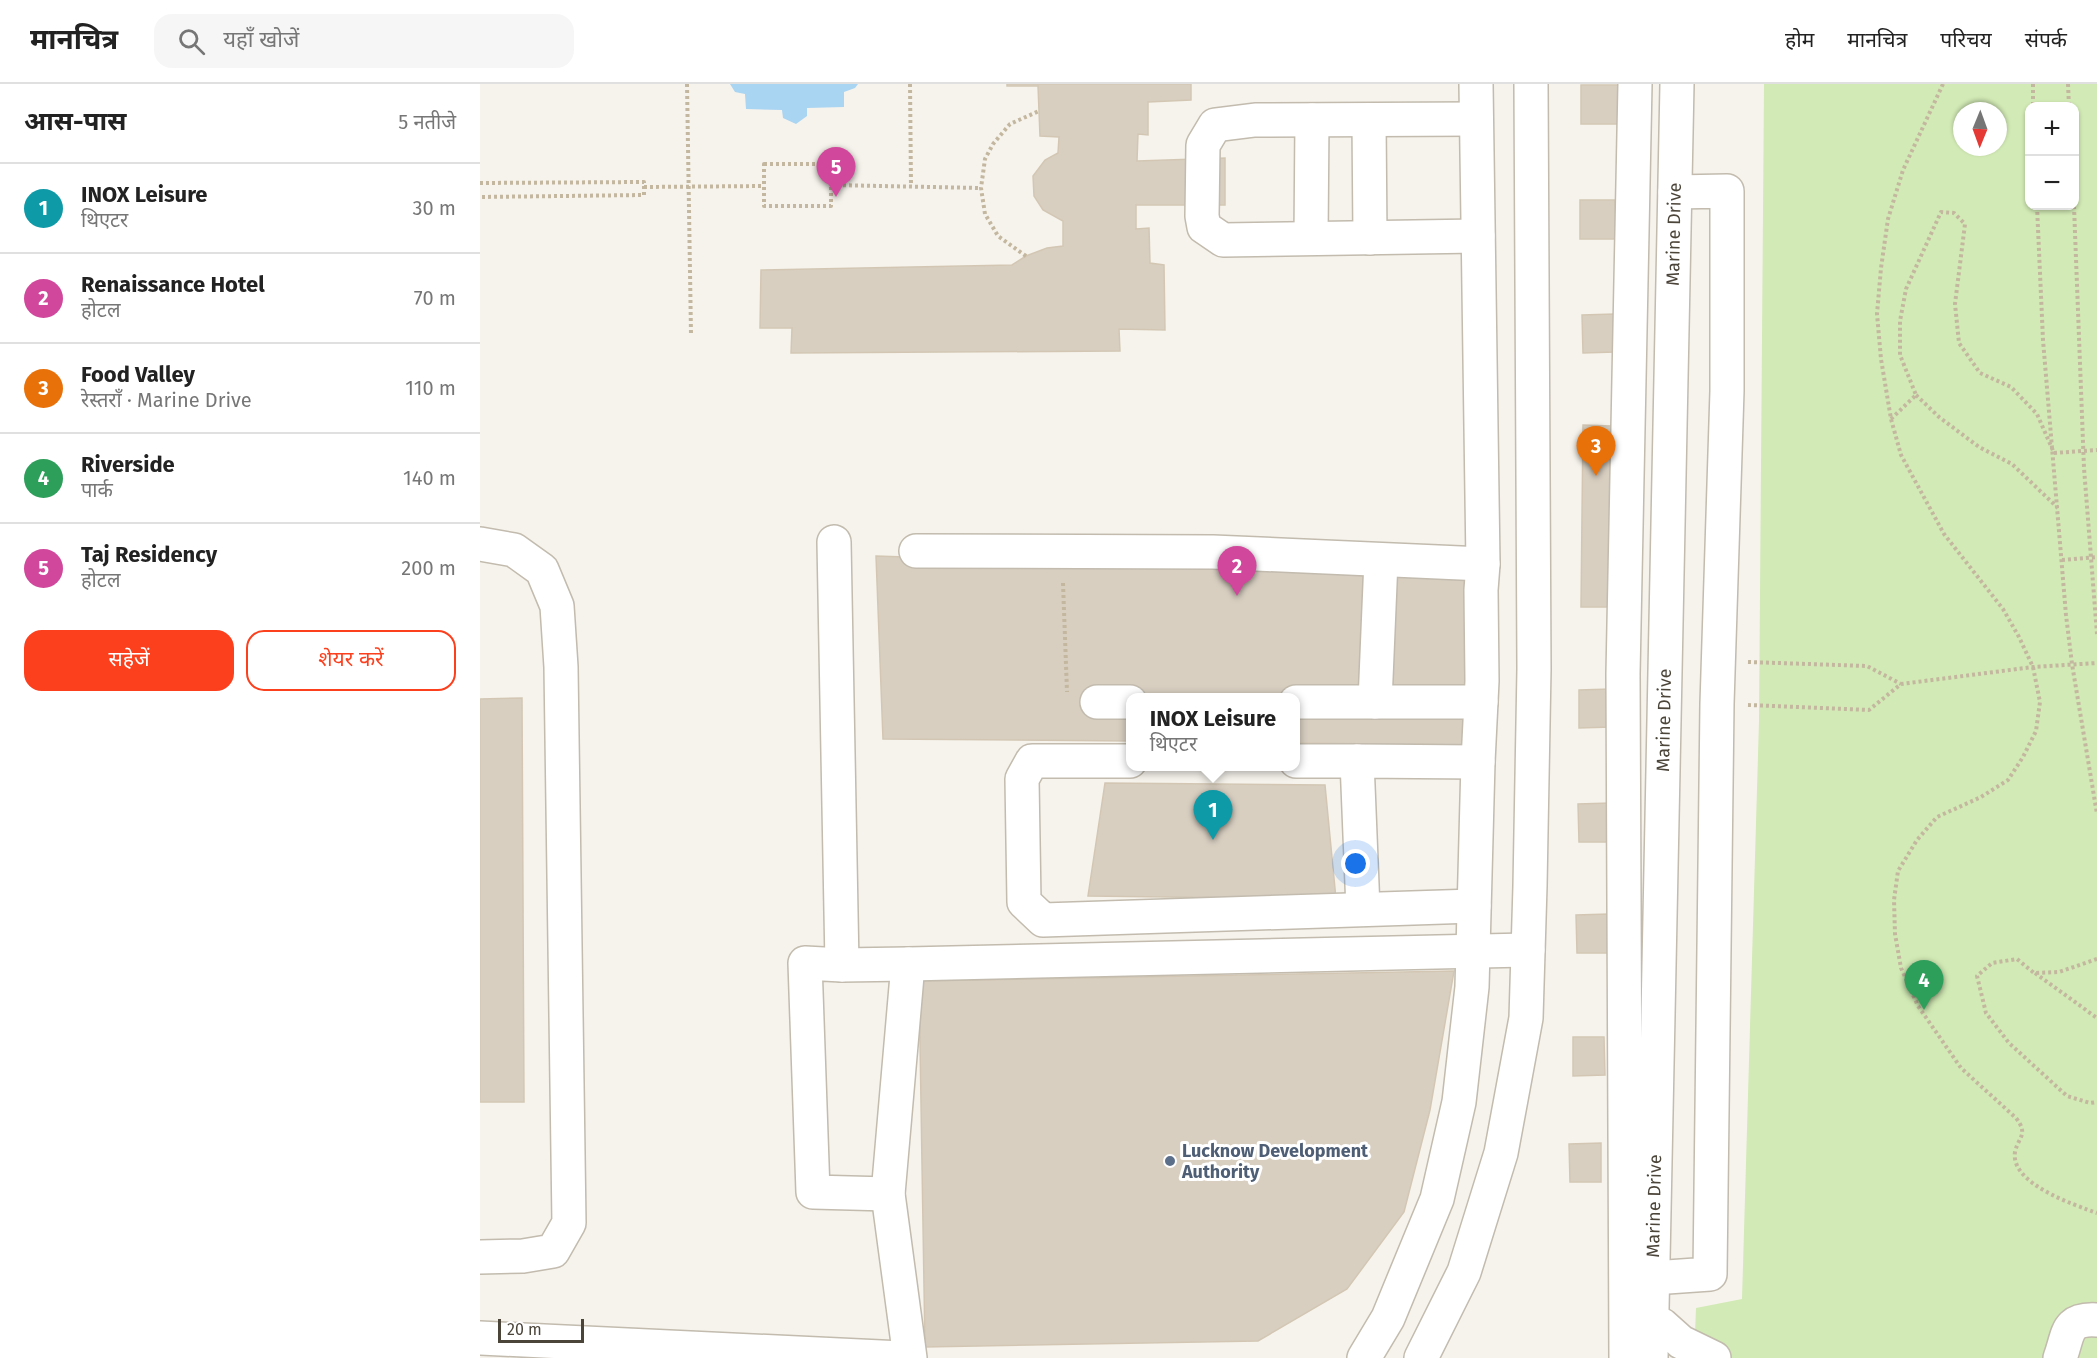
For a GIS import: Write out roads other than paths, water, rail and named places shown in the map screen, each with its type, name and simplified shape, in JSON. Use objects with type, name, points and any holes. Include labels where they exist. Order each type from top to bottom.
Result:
[{"type":"street","points":[[1364,1358],[1388,1318],[1437,1199],[1459,1102],[1472,987],[1483,564],[1476,84]]},
{"type":"street","points":[[1420,1358],[1464,1272],[1501,1154],[1526,1018],[1534,669],[1531,84]]},
{"type":"street","name":"Marine Drive","points":[[1626,1358],[1623,674],[1635,84]]},
{"type":"street","name":"Marine Drive","points":[[1651,1358],[1677,84]]},
{"type":"street","points":[[1476,119],[1255,120],[1215,125],[1203,145],[1202,216],[1204,227],[1223,240],[1478,236]]},
{"type":"street","points":[[1311,238],[1312,120]]},
{"type":"street","points":[[1369,120],[1370,238]]},
{"type":"street","points":[[1653,1278],[1710,1274],[1717,704],[1727,391],[1727,191],[1675,192]]},
{"type":"street","points":[[834,542],[842,965]]},
{"type":"street","points":[[480,544],[514,550],[542,570],[556,606],[561,667],[569,1223],[553,1251],[523,1256],[480,1257]]},
{"type":"street","points":[[916,551],[1213,552],[1483,564]]},
{"type":"street","points":[[1375,702],[1381,560]]},
{"type":"street","points":[[1082,698],[1126,702]]},
{"type":"street","points":[[1300,702],[1481,702]]},
{"type":"street","points":[[1126,761],[1032,761],[1022,779],[1024,902],[1043,920],[1474,906]]},
{"type":"street","points":[[1300,761],[1478,762]]},
{"type":"street","points":[[1357,761],[1363,909]]},
{"type":"street","points":[[888,1194],[813,1192],[805,963],[908,964],[1528,950]]},
{"type":"street","points":[[908,964],[888,1194],[910,1358]]},
{"type":"street","points":[[1652,1320],[1662,1325],[1681,1342],[1714,1358]]},
{"type":"street","points":[[2060,1358],[2071,1325],[2078,1321],[2097,1320]]},
{"type":"street","points":[[480,1338],[593,1350],[902,1358]]},
{"type":"water","points":[[730,84],[858,84],[855,88],[844,92],[844,107],[807,108],[807,116],[796,124],[783,118],[782,110],[746,109],[745,94],[735,92]]},
{"type":"place","name":"Taj Residency","points":[[836,197]]},
{"type":"place","name":"Food Valley","points":[[1596,476]]},
{"type":"place","name":"Renaissance Hotel","points":[[1237,596]]},
{"type":"place","name":"INOX Leisure","points":[[1213,840]]},
{"type":"place","name":"Riverside","points":[[1924,1010]]},
{"type":"place","name":"Lucknow Development Authority","points":[[1170,1161]]}]
